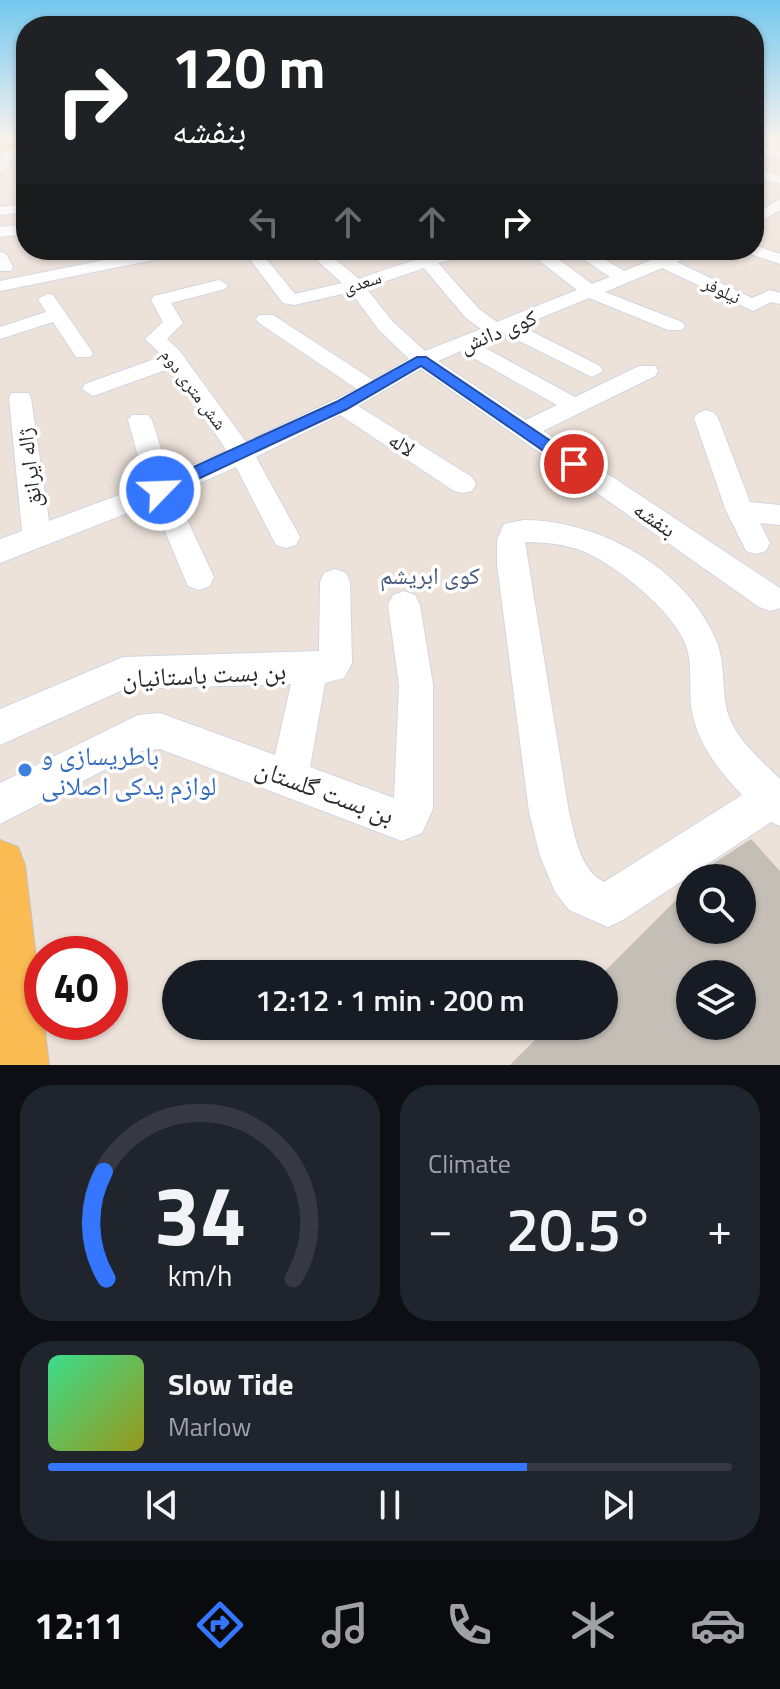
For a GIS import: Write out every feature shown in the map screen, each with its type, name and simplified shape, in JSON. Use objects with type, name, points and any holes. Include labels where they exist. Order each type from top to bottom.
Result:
[{"type":"main road","points":[[0,865],[5,978],[18,1065]]},
{"type":"street","points":[[0,286],[129,260]]},
{"type":"street","name":"سعدی","points":[[259,260],[289,299],[294,300],[355,285],[431,260]]},
{"type":"street","name":"بنفشه","points":[[326,260],[355,285],[386,326],[422,360],[770,598]]},
{"type":"street","points":[[549,260],[592,293],[675,326]]},
{"type":"street","points":[[594,260],[625,279]]},
{"type":"street","name":"کوی دانش","points":[[0,551],[160,490],[341,405],[422,360],[592,293],[663,260]]},
{"type":"street","name":"نیلوفر","points":[[684,260],[753,305],[770,295],[780,299]]},
{"type":"street","points":[[427,261],[472,313],[592,371]]},
{"type":"street","name":"شش متری دوم","points":[[219,285],[160,300],[173,323],[155,339],[175,359],[242,454],[286,537]]},
{"type":"street","points":[[0,333],[52,307],[83,353]]},
{"type":"street","points":[[266,319],[372,389]]},
{"type":"street","points":[[464,345],[575,406]]},
{"type":"street","points":[[93,389],[175,359]]},
{"type":"street","points":[[524,430],[647,371]]},
{"type":"street","name":"ژاله ایرانق","points":[[20,398],[37,537]]},
{"type":"street","name":"لاله","points":[[341,405],[463,484]]},
{"type":"street","points":[[706,418],[740,511],[756,543]]},
{"type":"street","points":[[140,420],[160,490],[199,577]]},
{"type":"street","points":[[740,511],[780,515]]},
{"type":"street","points":[[514,532],[553,534],[597,545],[625,562],[665,595],[701,641],[709,673],[708,709],[714,726],[753,782],[776,802],[608,905],[585,896],[572,879],[557,847],[549,812],[512,564],[511,540],[514,532]]},
{"type":"street","name":"بن بست باستانیان","points":[[0,727],[123,673],[327,669],[335,663],[335,582]]},
{"type":"street","name":"بن بست گلستان","points":[[0,804],[148,731],[160,731],[402,821],[408,819],[413,809],[416,685],[404,605]]},
{"type":"street","points":[[289,778],[311,669]]},
{"type":"building","points":[[751,839],[780,871],[780,1065],[510,1065],[535,1040],[618,1040],[616,960],[676,900],[676,944],[756,944],[756,864],[713,864]]},
{"type":"place","name":"باطریسازی و لوازم یدکی اصلانی","points":[[25,770]]},
{"type":"district","name":"کوی ابریشم","points":[[430,575]]},
{"type":"route","points":[[160,490],[364,394],[422,360],[574,464]]}]
